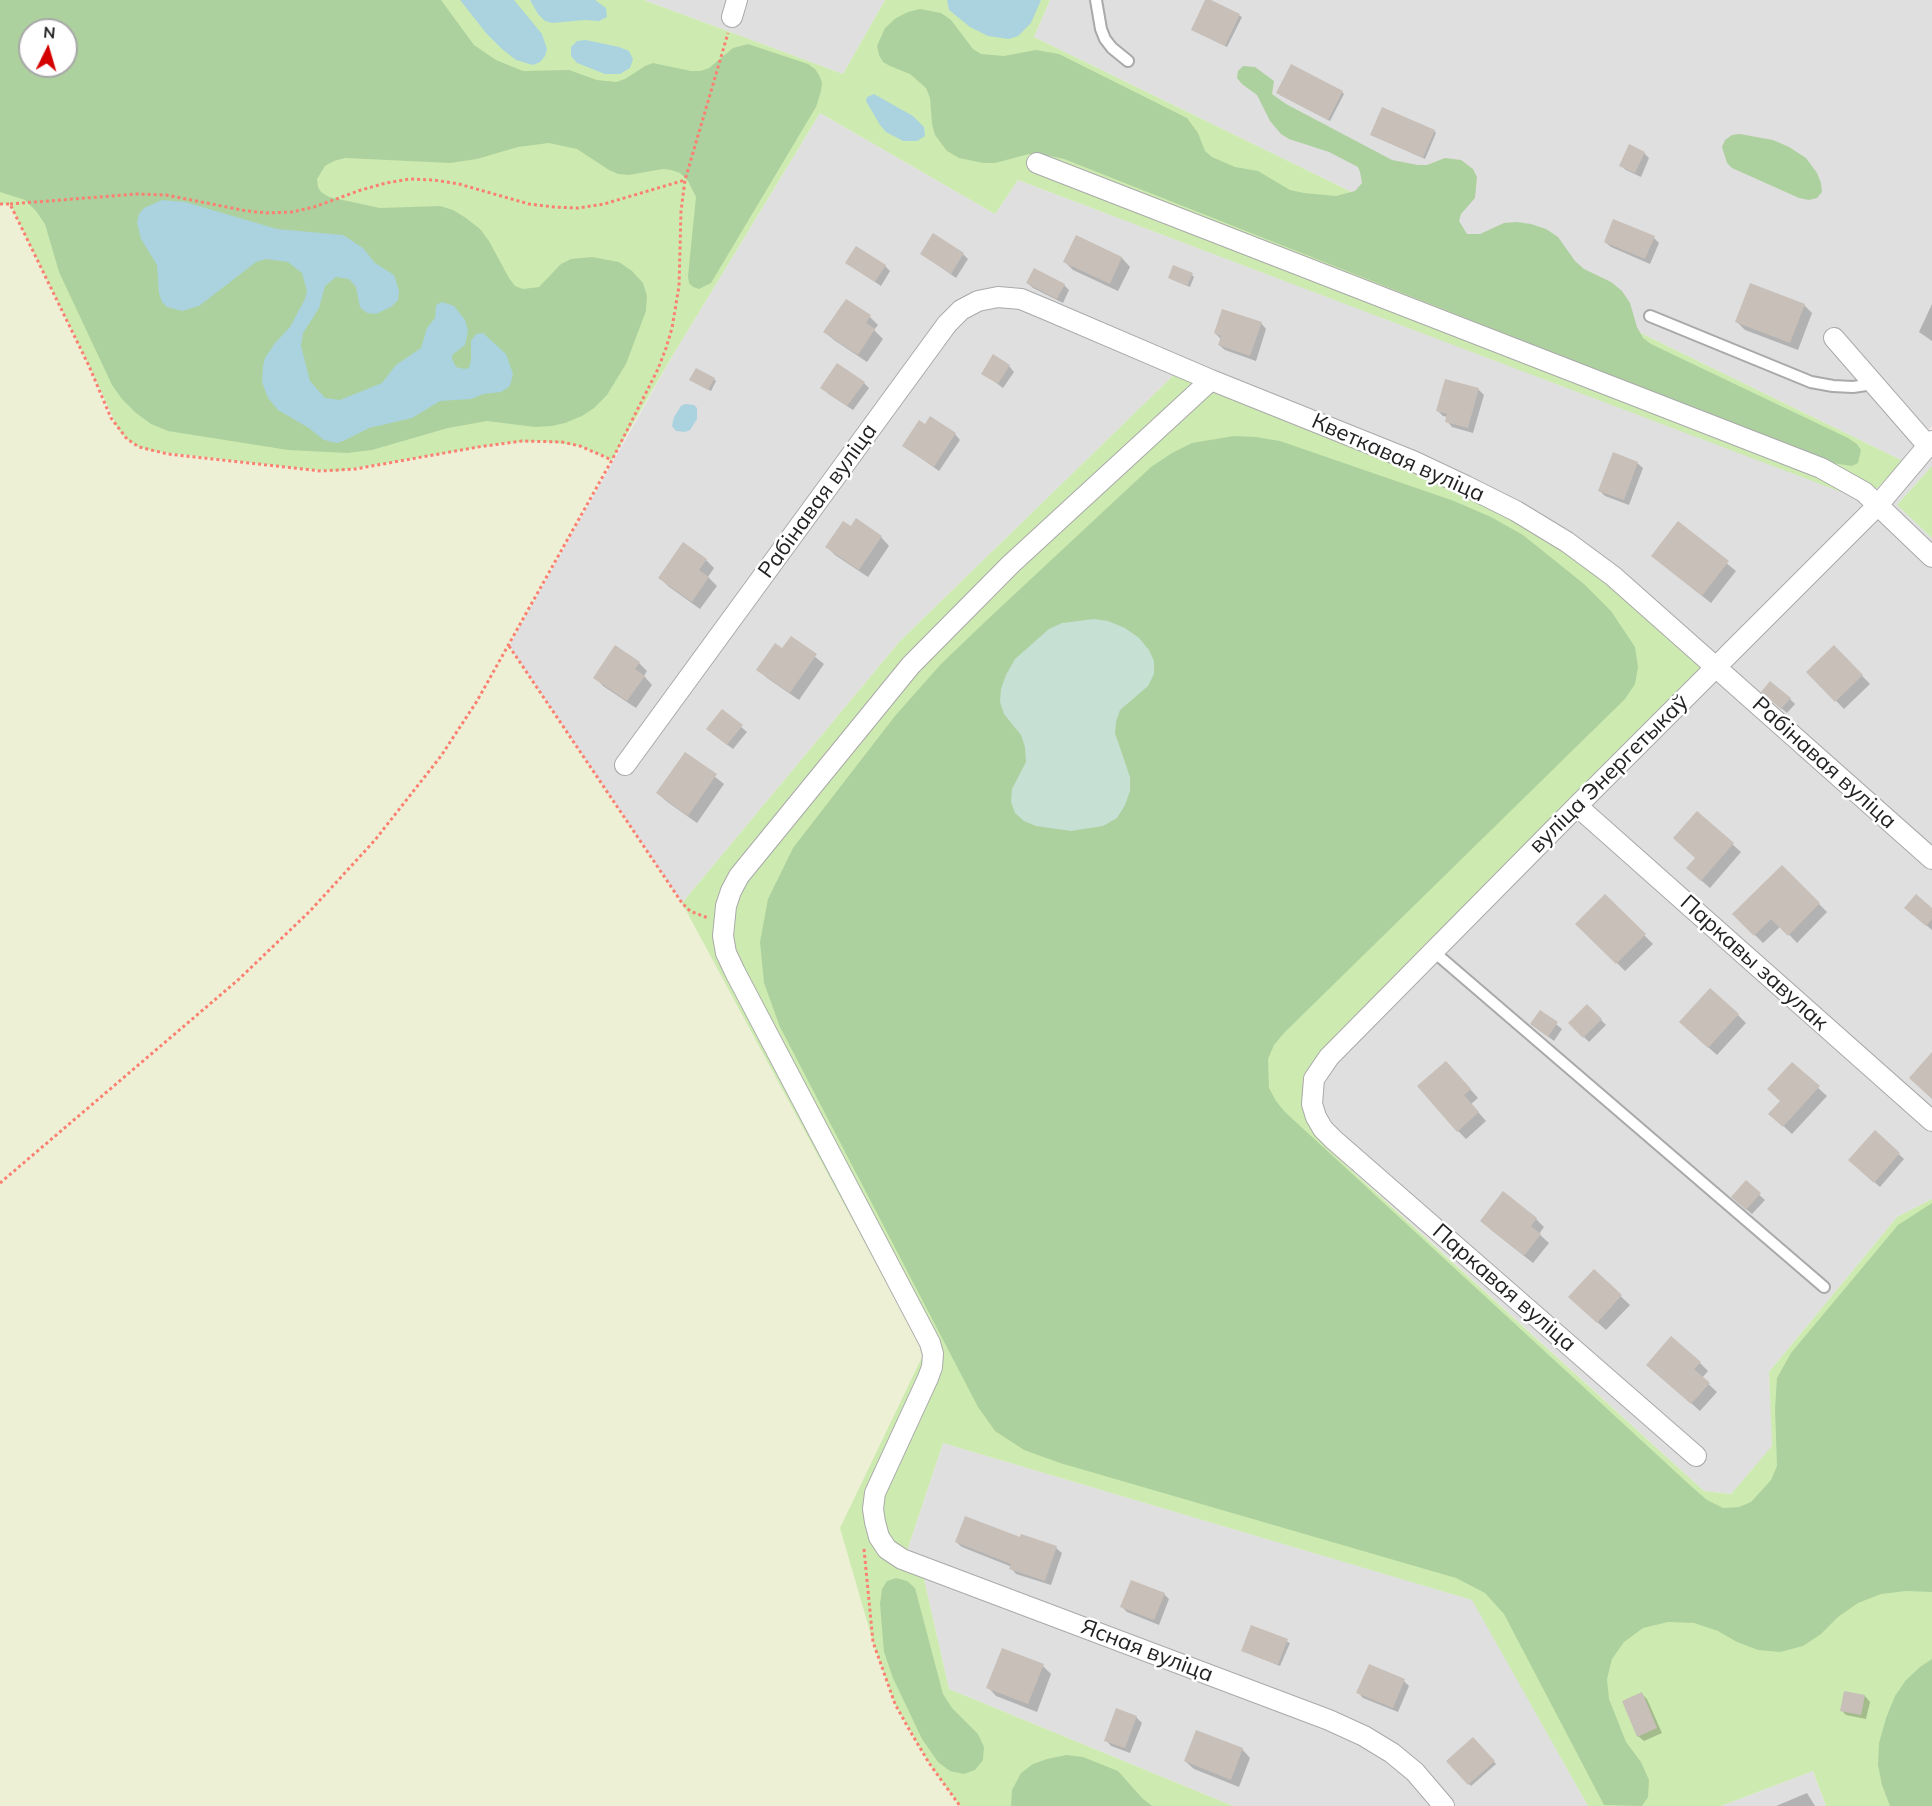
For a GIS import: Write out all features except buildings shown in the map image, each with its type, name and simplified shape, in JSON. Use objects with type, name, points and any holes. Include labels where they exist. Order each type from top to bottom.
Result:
[{"type":"street","points":[[1037,163],[1797,458],[1845,480],[1878,505],[1932,557]]},
{"type":"street","name":"Рабінавая вуліца","points":[[625,765],[947,324],[961,310],[978,301],[998,297],[1021,299],[1045,309]]},
{"type":"street","name":"Кветкавая вуліца","points":[[1045,309],[1211,380],[1413,461],[1516,511],[1567,542],[1613,576],[1716,666]]},
{"type":"street","points":[[1834,338],[1873,384],[1930,444]]},
{"type":"street","points":[[723,921],[731,891],[739,876],[911,665],[1011,564],[1211,380]]},
{"type":"street","name":"вуліца Энергетыкаў","points":[[1316,1117],[1312,1104],[1312,1092],[1314,1079],[1320,1067],[1576,806],[1878,505],[1930,444]]},
{"type":"street","name":"Рабінавая вуліца","points":[[1716,666],[1932,859]]},
{"type":"street","name":"Паркавы завулак","points":[[1576,806],[1932,1121]]},
{"type":"street","name":"Ясная вуліца","points":[[723,921],[726,953],[735,972],[930,1343],[932,1360],[928,1378],[875,1492],[873,1509],[879,1537],[888,1549],[902,1559],[1307,1712],[1364,1736],[1392,1753],[1415,1772],[1444,1806]]},
{"type":"street","name":"Паркавая вуліца","points":[[1316,1117],[1323,1129],[1334,1140],[1696,1456]]},
{"type":"lane","points":[[1096,0],[1105,39],[1128,61]]},
{"type":"lane","points":[[1650,316],[1811,382],[1853,387],[1873,384]]},
{"type":"lane","points":[[1433,951],[1824,1287]]},
{"type":"path","points":[[0,1183],[238,980],[310,911],[375,840],[441,756],[477,701],[612,460],[658,369],[672,328],[679,286],[681,211],[685,180],[735,9]]},
{"type":"path","points":[[0,204],[137,194],[166,195],[247,211],[292,212],[370,188],[410,180],[434,180],[459,184],[529,204],[578,208],[604,204],[685,180]]},
{"type":"path","points":[[10,204],[89,366],[111,418],[127,439],[139,447],[168,454],[321,471],[355,469],[522,441],[562,442],[580,446],[612,460]]},
{"type":"path","points":[[509,646],[682,903],[690,911],[700,916],[723,921]]},
{"type":"path","points":[[865,1539],[873,1642],[895,1704],[929,1763],[960,1806]]},
{"type":"shaded area","points":[[644,0],[885,0],[843,74]]},
{"type":"shaded area","points":[[1050,0],[1932,0],[1932,426],[1903,461],[1034,37]]},
{"type":"shaded area","points":[[820,113],[995,214],[1018,180],[1878,505],[1932,441],[1932,466],[1897,505],[1932,538],[1932,1199],[1897,1217],[1769,1372],[1773,1446],[1731,1494],[1704,1491],[1327,1147],[1182,367],[900,641],[682,903],[509,646],[673,355]]},
{"type":"shaded area","points":[[943,1443],[1473,1600],[1588,1806],[1233,1806],[949,1689],[923,1575],[902,1566]]},
{"type":"shaded area","points":[[1813,1771],[1826,1806],[1721,1806]]},
{"type":"green space","points":[[0,0],[644,0],[843,74],[885,0],[1050,0],[1034,37],[1903,461],[1865,501],[1018,180],[995,214],[820,113],[612,460],[580,446],[541,441],[503,443],[338,471],[153,451],[139,447],[118,429],[10,204],[0,204]]},
{"type":"green space","points":[[0,0],[441,0],[474,45],[496,60],[523,71],[569,70],[597,80],[616,82],[653,63],[700,71],[709,68],[733,48],[748,44],[808,64],[815,69],[822,82],[816,107],[711,283],[699,289],[689,283],[688,276],[696,197],[688,181],[680,173],[671,170],[663,169],[629,175],[618,174],[577,149],[549,143],[518,147],[477,159],[450,163],[345,158],[325,166],[317,179],[318,187],[329,197],[380,208],[440,206],[453,210],[466,218],[480,229],[489,241],[515,286],[523,289],[539,287],[561,264],[571,259],[592,257],[619,262],[643,283],[647,296],[646,311],[626,364],[607,395],[582,416],[552,426],[535,427],[487,421],[448,428],[372,450],[347,453],[288,450],[168,431],[151,424],[122,399],[112,385],[59,272],[45,224],[25,200],[0,192]]},
{"type":"green space","points":[[920,9],[941,13],[951,20],[973,49],[981,54],[1004,56],[1036,50],[1059,54],[1187,118],[1198,133],[1205,151],[1212,157],[1235,167],[1258,171],[1290,190],[1336,196],[1355,191],[1362,183],[1358,167],[1329,152],[1289,139],[1281,134],[1270,121],[1257,95],[1237,78],[1238,71],[1243,66],[1255,67],[1274,81],[1272,94],[1286,104],[1392,160],[1427,165],[1445,158],[1461,160],[1473,169],[1477,177],[1475,198],[1461,214],[1459,221],[1467,234],[1480,234],[1504,223],[1517,222],[1546,229],[1558,237],[1575,261],[1584,269],[1611,282],[1622,291],[1630,303],[1643,338],[1651,344],[1848,438],[1861,450],[1858,463],[1852,466],[1832,463],[1064,159],[1041,154],[1029,154],[995,163],[959,158],[947,151],[935,135],[930,98],[926,88],[910,74],[883,62],[879,55],[877,46],[885,28],[896,18]]},
{"type":"green space","points":[[1740,134],[1773,140],[1806,158],[1817,173],[1822,192],[1817,198],[1809,200],[1799,198],[1732,168],[1727,163],[1722,147],[1725,140],[1732,135]]},
{"type":"green space","points":[[0,204],[10,204],[89,365],[111,418],[153,451],[338,471],[503,443],[541,441],[580,446],[612,460],[509,646],[682,903],[924,1353],[873,1642],[895,1704],[929,1763],[960,1806],[0,1806]]},
{"type":"green space","points":[[1182,367],[1516,511],[1716,666],[1314,1079],[1327,1148],[1704,1491],[1731,1494],[1772,1446],[1769,1372],[1897,1217],[1932,1199],[1932,1806],[1826,1806],[1813,1771],[1721,1806],[1588,1806],[1472,1600],[943,1443],[902,1566],[923,1575],[949,1689],[1233,1806],[960,1806],[929,1763],[895,1704],[873,1642],[840,1528],[924,1353],[682,903],[900,641]]},
{"type":"green space","points":[[1234,436],[1280,441],[1454,501],[1491,517],[1523,535],[1584,584],[1611,611],[1635,647],[1638,667],[1635,684],[1625,699],[1274,1045],[1268,1059],[1269,1088],[1285,1112],[1692,1487],[1707,1500],[1723,1508],[1739,1507],[1751,1502],[1771,1480],[1777,1466],[1775,1409],[1777,1378],[1791,1353],[1898,1225],[1932,1203],[1932,1592],[1906,1591],[1881,1594],[1858,1603],[1803,1646],[1780,1652],[1758,1650],[1718,1631],[1694,1623],[1668,1622],[1643,1628],[1624,1642],[1612,1659],[1607,1679],[1609,1699],[1626,1742],[1641,1762],[1649,1780],[1648,1797],[1642,1806],[1604,1805],[1504,1614],[1485,1593],[1456,1578],[1060,1463],[1024,1450],[995,1431],[978,1407],[780,1027],[764,983],[760,942],[768,899],[793,848],[895,716],[941,664],[1151,467],[1192,443]]},
{"type":"green space","points":[[1932,466],[1932,538],[1897,505]]},
{"type":"green space","points":[[1094,619],[1108,621],[1125,628],[1139,638],[1149,650],[1154,661],[1154,674],[1148,686],[1120,710],[1116,722],[1115,733],[1130,777],[1130,791],[1117,818],[1103,826],[1071,831],[1036,826],[1024,821],[1015,813],[1011,802],[1012,789],[1026,762],[1025,747],[1021,735],[1004,714],[1000,702],[1001,689],[1015,659],[1049,629],[1062,623]]},
{"type":"green space","points":[[896,1578],[907,1581],[915,1588],[943,1694],[952,1708],[978,1734],[984,1747],[983,1760],[975,1770],[964,1774],[950,1771],[938,1762],[922,1739],[893,1678],[884,1652],[880,1604],[882,1589],[887,1581]]},
{"type":"green space","points":[[1932,1659],[1932,1806],[1890,1806],[1878,1765],[1879,1743],[1886,1718],[1895,1696],[1906,1680]]},
{"type":"green space","points":[[1066,1755],[1083,1757],[1118,1771],[1152,1806],[1011,1806],[1012,1790],[1021,1773],[1033,1764]]},
{"type":"water","points":[[460,0],[514,0],[542,34],[547,49],[545,56],[533,65],[516,60],[486,33]]},
{"type":"water","points":[[530,0],[595,0],[606,8],[607,17],[599,21],[552,23],[545,21],[538,14]]},
{"type":"water","points":[[947,0],[1041,0],[1031,23],[1018,36],[1009,39],[988,36],[970,27],[949,10]]},
{"type":"water","points":[[586,40],[629,51],[633,59],[630,68],[620,74],[605,74],[577,63],[571,56],[571,47],[577,41]]},
{"type":"water","points":[[874,94],[913,116],[924,127],[925,136],[917,141],[903,141],[886,132],[866,101],[867,97]]},
{"type":"water","points":[[162,200],[185,202],[277,229],[343,235],[363,248],[375,263],[394,275],[399,291],[398,300],[391,307],[376,314],[367,313],[360,307],[356,287],[349,279],[336,277],[325,286],[319,308],[303,333],[301,346],[310,381],[325,398],[340,400],[382,383],[396,365],[421,348],[427,328],[435,318],[436,305],[442,302],[454,306],[465,320],[468,330],[465,345],[452,355],[456,367],[469,368],[471,341],[476,334],[483,333],[506,354],[513,374],[510,386],[501,392],[483,394],[471,399],[440,401],[412,418],[369,428],[337,443],[324,440],[309,428],[278,410],[268,398],[262,382],[265,358],[290,327],[305,299],[307,291],[302,273],[288,262],[266,259],[256,262],[199,306],[182,311],[167,307],[162,302],[159,293],[157,265],[141,239],[137,222],[144,208]]},
{"type":"water","points":[[685,404],[694,405],[697,408],[697,419],[690,430],[676,431],[672,426],[674,417]]}]
